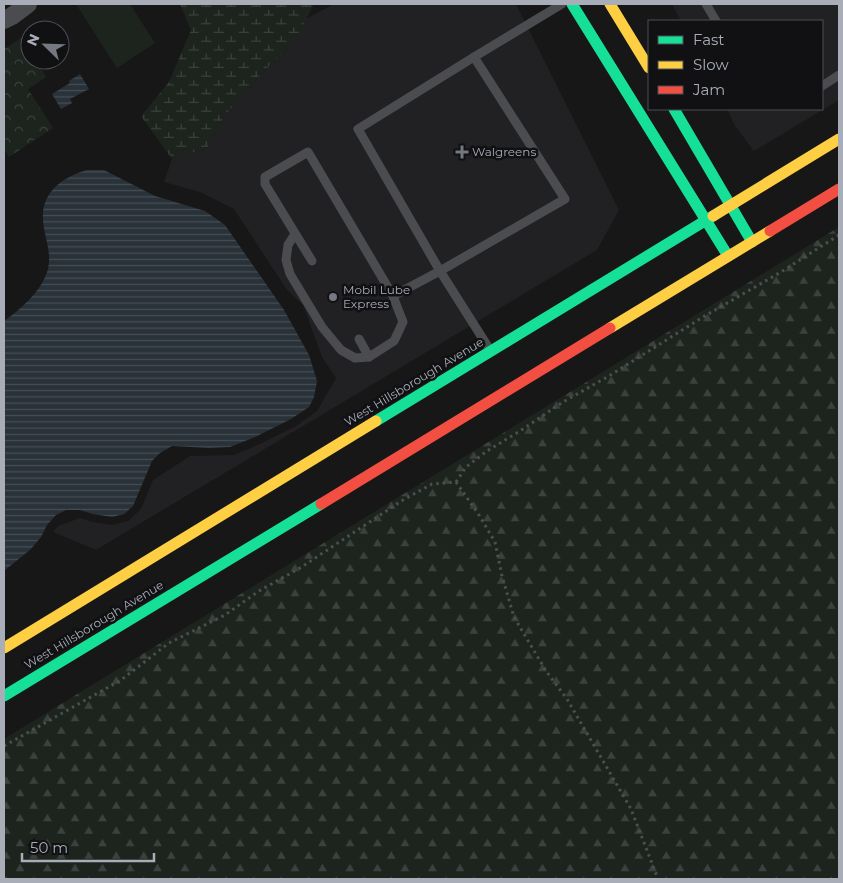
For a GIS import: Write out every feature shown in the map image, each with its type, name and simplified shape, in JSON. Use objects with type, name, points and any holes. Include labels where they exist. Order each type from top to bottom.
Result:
[{"type":"main road","points":[[572,4],[728,256]]},
{"type":"main road","points":[[610,4],[648,66]]},
{"type":"main road","points":[[675,110],[752,242]]},
{"type":"main road","name":"West Hillsborough Avenue","points":[[4,648],[839,139]]},
{"type":"main road","name":"West Hillsborough Avenue","points":[[4,696],[839,188]]},
{"type":"street","points":[[4,20],[28,4]]},
{"type":"lane","points":[[491,352],[440,271],[358,130],[562,4]]},
{"type":"lane","points":[[706,4],[715,20]]},
{"type":"lane","points":[[393,296],[565,199],[474,57]]},
{"type":"lane","points":[[823,85],[839,75]]},
{"type":"lane","points":[[295,234],[288,245],[286,260],[290,274],[322,327],[341,350],[355,358],[370,357],[394,341],[403,322],[393,296],[308,152],[265,178],[265,184],[312,261]]},
{"type":"lane","points":[[359,339],[370,357]]},
{"type":"path","points":[[456,482],[466,467],[486,451],[703,316],[781,272],[839,235]]},
{"type":"path","points":[[4,746],[121,680],[169,643],[225,615],[259,591],[300,568],[404,500],[432,484],[456,482]]},
{"type":"path","points":[[456,482],[495,542],[502,576],[514,617],[546,671],[567,699],[631,809],[658,879]]},
{"type":"shaded area","points":[[334,4],[516,4],[619,210],[597,250],[96,550],[53,532],[58,526],[80,518],[112,525],[128,521],[141,509],[153,480],[190,456],[234,455],[296,426],[317,411],[336,378],[322,357],[303,305],[287,290],[234,209],[200,192],[164,182],[172,159],[207,148],[225,115],[261,74],[294,42],[306,19]]},
{"type":"shaded area","points":[[672,4],[839,4],[839,100],[823,110],[823,20],[680,20]]},
{"type":"shaded area","points":[[80,74],[89,89],[70,99],[72,103],[61,109],[52,94],[70,83],[69,81]]},
{"type":"shaded area","points":[[727,110],[822,110],[754,151],[735,126]]},
{"type":"shaded area","points":[[87,170],[104,170],[155,196],[205,211],[225,225],[284,310],[309,355],[317,381],[314,397],[309,407],[291,419],[230,447],[172,446],[160,453],[152,461],[133,506],[124,514],[112,517],[80,510],[66,510],[56,515],[31,549],[4,571],[4,321],[24,305],[36,292],[48,269],[48,250],[43,220],[43,210],[46,201],[55,187],[70,177]]},
{"type":"green space","points":[[76,4],[130,4],[155,43],[117,68]]},
{"type":"green space","points":[[180,4],[314,4],[294,42],[261,74],[225,115],[207,148],[172,159],[141,116],[169,82],[191,30]]},
{"type":"green space","points":[[20,39],[20,70],[42,70],[46,77],[28,89],[53,128],[9,157],[4,148],[4,49]]},
{"type":"green space","points":[[839,227],[839,879],[4,879],[4,739]]},
{"type":"traffic: fast","points":[[572,4],[728,256]]},
{"type":"traffic: fast","points":[[675,110],[752,242]]},
{"type":"traffic: fast","points":[[376,421],[713,216]]},
{"type":"traffic: fast","points":[[4,696],[321,504]]},
{"type":"traffic: slow","points":[[610,4],[648,66]]},
{"type":"traffic: slow","points":[[713,216],[839,139]]},
{"type":"traffic: slow","points":[[610,328],[770,231]]},
{"type":"traffic: slow","points":[[4,648],[376,421]]},
{"type":"traffic: jam","points":[[770,231],[839,189]]},
{"type":"traffic: jam","points":[[321,504],[610,328]]},
{"type":"place","name":"Walgreens","points":[[462,152]]},
{"type":"place","name":"Mobil Lube Express","points":[[333,297]]}]
